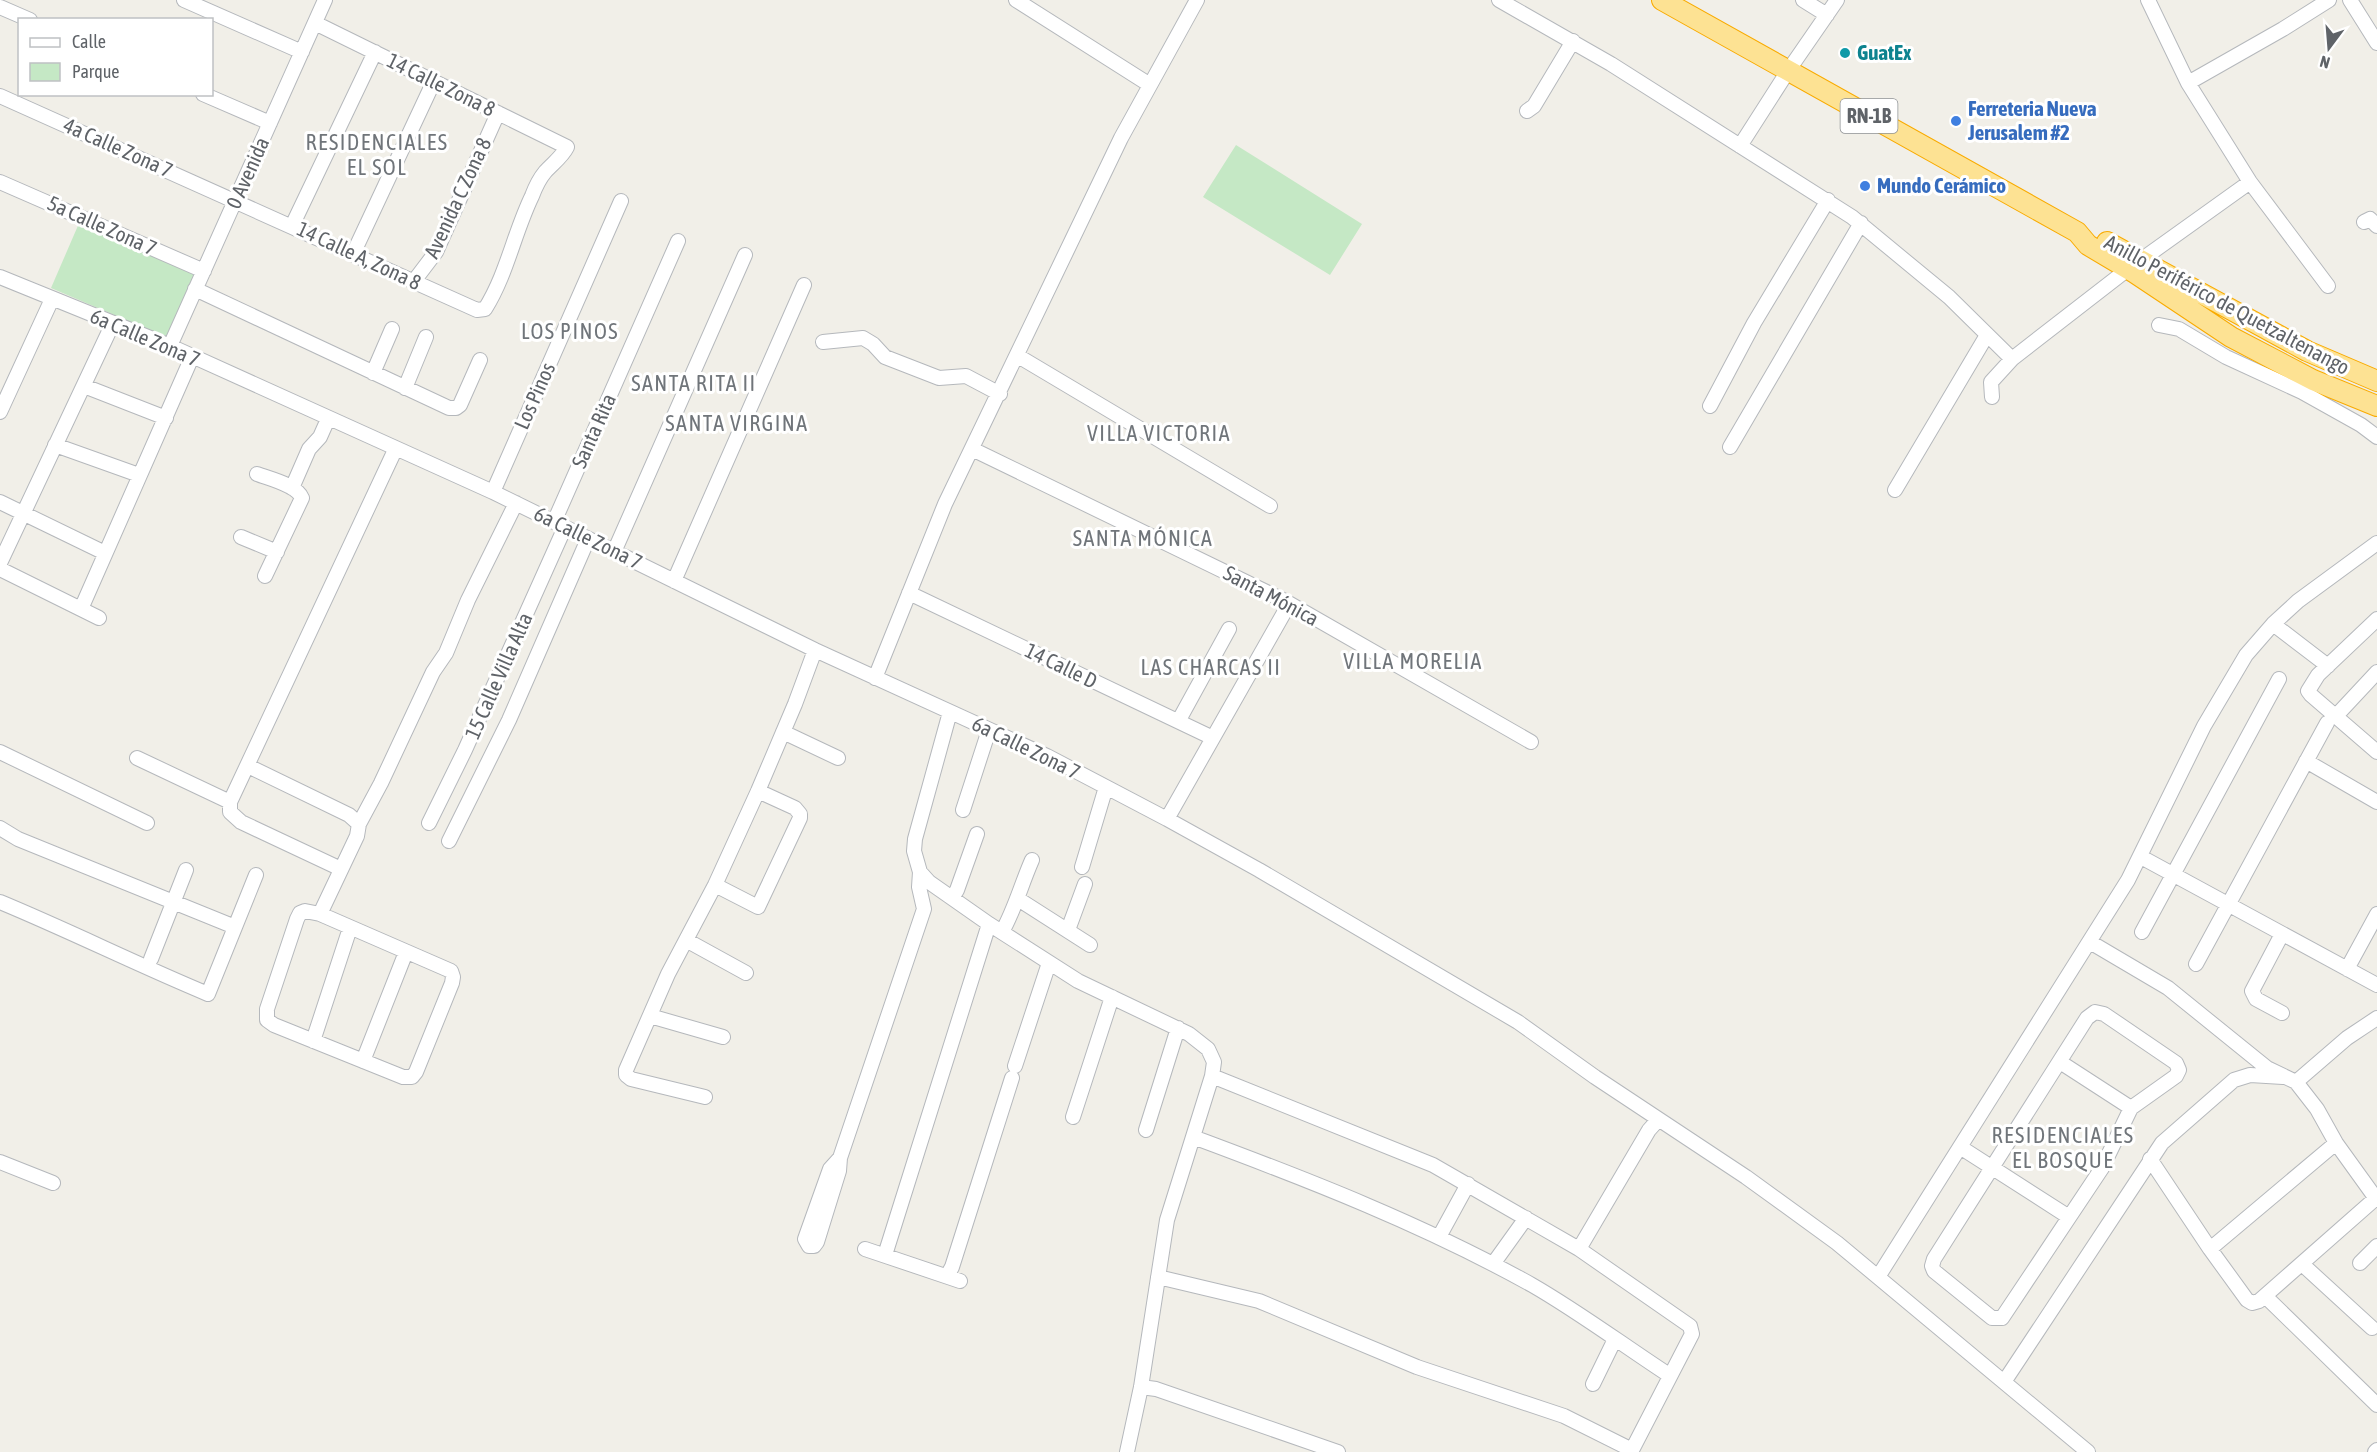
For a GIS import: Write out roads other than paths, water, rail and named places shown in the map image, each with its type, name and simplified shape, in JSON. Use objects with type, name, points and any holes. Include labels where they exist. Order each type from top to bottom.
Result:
[{"type":"highway","name":"Anillo Periférico de Quetzaltenango","points":[[1662,0],[1688,6],[1788,71],[2077,232],[2088,246],[2135,265],[2346,370],[2377,381]]},
{"type":"highway","name":"Anillo Periférico de Quetzaltenango","points":[[2135,265],[2185,308],[2231,337],[2313,380],[2377,406]]},
{"type":"street","points":[[184,0],[302,52]]},
{"type":"street","name":"0 Avenida","points":[[170,346],[325,0]]},
{"type":"street","points":[[1016,0],[1150,85]]},
{"type":"street","points":[[874,678],[945,504],[1097,189],[1197,0]]},
{"type":"street","points":[[1499,0],[1573,41],[1828,200],[1861,223],[1949,297],[2012,359]]},
{"type":"street","points":[[1803,0],[1827,15]]},
{"type":"street","points":[[1740,146],[1837,0]]},
{"type":"street","points":[[2188,83],[2283,30],[2329,0]]},
{"type":"street","points":[[2350,0],[2377,43]]},
{"type":"street","points":[[2154,2],[2188,83],[2250,182],[2328,286]]},
{"type":"street","points":[[0,7],[25,18]]},
{"type":"street","name":"14 Calle Zona 8","points":[[315,23],[567,147],[564,154],[544,173],[531,196],[517,230],[509,262],[483,311]]},
{"type":"street","points":[[1527,111],[1534,106],[1573,41]]},
{"type":"street","points":[[296,228],[378,54]]},
{"type":"street","points":[[357,256],[438,83]]},
{"type":"street","name":"4a Calle Zona 7","points":[[0,96],[236,200]]},
{"type":"street","points":[[208,96],[270,123]]},
{"type":"street","name":"Avenida C Zona 8","points":[[414,281],[436,252],[498,113]]},
{"type":"street","name":"5a Calle Zona 7","points":[[0,182],[204,271]]},
{"type":"street","points":[[1992,397],[1990,386],[1992,381],[2012,359],[2135,265],[2250,182]]},
{"type":"street","name":"14 Calle A, Zona 8","points":[[236,200],[483,311]]},
{"type":"street","points":[[1710,406],[1754,323],[1828,200]]},
{"type":"street","name":"Los Pinos","points":[[493,492],[621,201]]},
{"type":"street","points":[[1730,447],[1861,223]]},
{"type":"street","name":"Santa Rita","points":[[560,525],[678,241]]},
{"type":"street","points":[[614,552],[745,255]]},
{"type":"street","name":"6a Calle Zona 7","points":[[0,277],[170,346],[395,450],[493,492],[815,650],[1047,756],[1269,875],[1491,1006],[1793,1210],[1837,1243],[2088,1452]]},
{"type":"street","points":[[674,581],[804,285]]},
{"type":"street","points":[[195,289],[449,408],[456,408],[462,402],[480,360]]},
{"type":"street","points":[[0,412],[52,300]]},
{"type":"street","points":[[2179,329],[2185,308]]},
{"type":"street","points":[[0,563],[113,323]]},
{"type":"street","points":[[2159,325],[2179,329],[2226,357],[2302,392],[2361,425],[2377,437]]},
{"type":"street","points":[[373,373],[392,329]]},
{"type":"street","points":[[1895,490],[1987,335]]},
{"type":"street","points":[[405,388],[426,337]]},
{"type":"street","points":[[823,342],[863,338],[873,344],[882,356],[939,378],[966,376],[1000,394]]},
{"type":"street","points":[[1018,356],[1270,506]]},
{"type":"street","points":[[81,609],[192,357]]},
{"type":"street","points":[[84,386],[166,418]]},
{"type":"street","points":[[292,488],[309,449],[320,437],[328,419]]},
{"type":"street","points":[[56,446],[139,475]]},
{"type":"street","name":"Santa Mónica","points":[[972,449],[1289,604],[1531,742]]},
{"type":"street","points":[[341,870],[241,822],[230,812],[230,802],[395,450]]},
{"type":"street","points":[[257,474],[292,488],[301,494],[302,501],[265,576]]},
{"type":"street","points":[[0,502],[105,553]]},
{"type":"street","points":[[320,914],[357,836],[359,824],[433,672],[446,653],[468,600],[516,503]]},
{"type":"street","name":"15 Calle Villa Alta","points":[[429,823],[465,750],[560,525]]},
{"type":"street","points":[[241,537],[277,552]]},
{"type":"street","points":[[449,841],[508,720],[588,539]]},
{"type":"street","points":[[1878,1277],[2090,942],[2141,857],[2220,696],[2246,656],[2273,624],[2298,602],[2377,543]]},
{"type":"street","points":[[0,569],[99,618]]},
{"type":"street","name":"14 Calle D","points":[[909,593],[1214,738]]},
{"type":"street","points":[[1167,819],[1289,604]]},
{"type":"street","points":[[2377,619],[2328,666],[2310,685],[2308,691],[2331,720],[2377,752]]},
{"type":"street","points":[[2273,624],[2328,666]]},
{"type":"street","points":[[1179,720],[1229,629]]},
{"type":"street","points":[[705,1097],[631,1079],[626,1075],[629,1060],[715,885],[758,791],[815,650]]},
{"type":"street","points":[[2196,964],[2306,760],[2331,720],[2377,672]]},
{"type":"street","points":[[2142,932],[2279,679]]},
{"type":"street","points":[[840,1158],[830,1169],[805,1239],[809,1246],[814,1246],[817,1242],[839,1171],[840,1158],[924,909],[919,887],[920,872],[914,851],[915,839],[950,712]]},
{"type":"street","points":[[963,810],[989,730]]},
{"type":"street","points":[[783,732],[838,758]]},
{"type":"street","points":[[0,752],[147,823]]},
{"type":"street","points":[[137,758],[230,802]]},
{"type":"street","points":[[2306,760],[2377,802]]},
{"type":"street","points":[[248,766],[349,814],[359,824]]},
{"type":"street","points":[[1082,867],[1106,787]]},
{"type":"street","points":[[715,885],[758,907],[800,818],[795,808],[758,791]]},
{"type":"street","points":[[0,828],[18,839],[235,927]]},
{"type":"street","points":[[952,898],[977,834]]},
{"type":"street","points":[[2141,857],[2377,985]]},
{"type":"street","points":[[1002,932],[1018,899],[1019,889],[1032,860]]},
{"type":"street","points":[[151,959],[186,870]]},
{"type":"street","points":[[920,872],[929,882],[1049,963],[1112,998],[1197,1038],[1208,1049],[1214,1062],[1212,1076],[1169,1210],[1141,1387],[1127,1452]]},
{"type":"street","points":[[0,902],[208,994],[256,875]]},
{"type":"street","points":[[1068,930],[1085,884]]},
{"type":"street","points":[[1018,899],[1090,945]]},
{"type":"street","points":[[305,911],[320,914],[448,969],[453,974],[452,983],[414,1076],[405,1078],[270,1023],[266,1015],[298,916],[305,911]]},
{"type":"street","points":[[2347,969],[2377,915]]},
{"type":"street","points":[[885,1255],[989,924]]},
{"type":"street","points":[[313,1041],[350,928]]},
{"type":"street","points":[[2282,1013],[2256,999],[2252,991],[2283,934]]},
{"type":"street","points":[[686,940],[746,973]]},
{"type":"street","points":[[2090,942],[2168,988],[2267,1068],[2289,1080],[2317,1109],[2336,1143],[2376,1199],[2265,1296],[2255,1302],[2247,1300],[2150,1159]]},
{"type":"street","points":[[363,1061],[406,952]]},
{"type":"street","points":[[947,1276],[1049,963]]},
{"type":"street","points":[[1073,1117],[1112,998]]},
{"type":"street","points":[[2095,1012],[2104,1014],[2176,1063],[2179,1070],[2176,1076],[2131,1108],[2102,1168],[2002,1318],[1992,1318],[1934,1271],[1932,1266],[1934,1259],[2087,1018],[2095,1012]]},
{"type":"street","points":[[650,1016],[723,1037]]},
{"type":"street","points":[[2004,1382],[2162,1143],[2234,1080],[2250,1075],[2289,1080],[2377,1018]]},
{"type":"street","points":[[1146,1130],[1178,1028]]},
{"type":"street","points":[[2060,1062],[2131,1108]]},
{"type":"street","points":[[1158,1277],[1258,1301],[1417,1367],[1564,1416],[1632,1451],[1692,1334],[1690,1326],[1579,1249],[1468,1184],[1409,1154],[1212,1076]]},
{"type":"street","points":[[1579,1249],[1649,1130],[1658,1120]]},
{"type":"street","points":[[1193,1137],[1334,1191],[1493,1264],[1575,1311],[1669,1375]]},
{"type":"street","points":[[2210,1249],[2336,1143]]},
{"type":"street","points":[[1960,1147],[2069,1217]]},
{"type":"street","points":[[0,1162],[53,1183]]},
{"type":"street","points":[[1438,1237],[1468,1184]]},
{"type":"street","points":[[1493,1264],[1526,1218]]},
{"type":"street","points":[[2360,1263],[2377,1246]]},
{"type":"street","points":[[865,1249],[960,1281]]},
{"type":"street","points":[[2302,1264],[2372,1328]]},
{"type":"street","points":[[2265,1296],[2377,1405]]},
{"type":"street","points":[[1593,1384],[1615,1340]]},
{"type":"street","points":[[1141,1387],[1156,1389],[1338,1452]]},
{"type":"place","name":"GuatEx","points":[[1845,53]]},
{"type":"place","name":"Ferreteria Nueva Jerusalem #2","points":[[1956,121]]},
{"type":"place","name":"Mundo Cerámico","points":[[1865,186]]},
{"type":"district","name":"RESIDENCIALES EL SOL","points":[[377,154]]},
{"type":"district","name":"LOS PINOS","points":[[570,331]]},
{"type":"district","name":"SANTA RITA II","points":[[694,383]]},
{"type":"district","name":"SANTA VIRGINA","points":[[737,423]]},
{"type":"district","name":"VILLA VICTORIA","points":[[1159,433]]},
{"type":"district","name":"SANTA MÓNICA","points":[[1143,538]]},
{"type":"district","name":"VILLA MORELIA","points":[[1413,661]]},
{"type":"district","name":"LAS CHARCAS II","points":[[1211,667]]},
{"type":"district","name":"RESIDENCIALES EL BOSQUE","points":[[2063,1148]]}]
